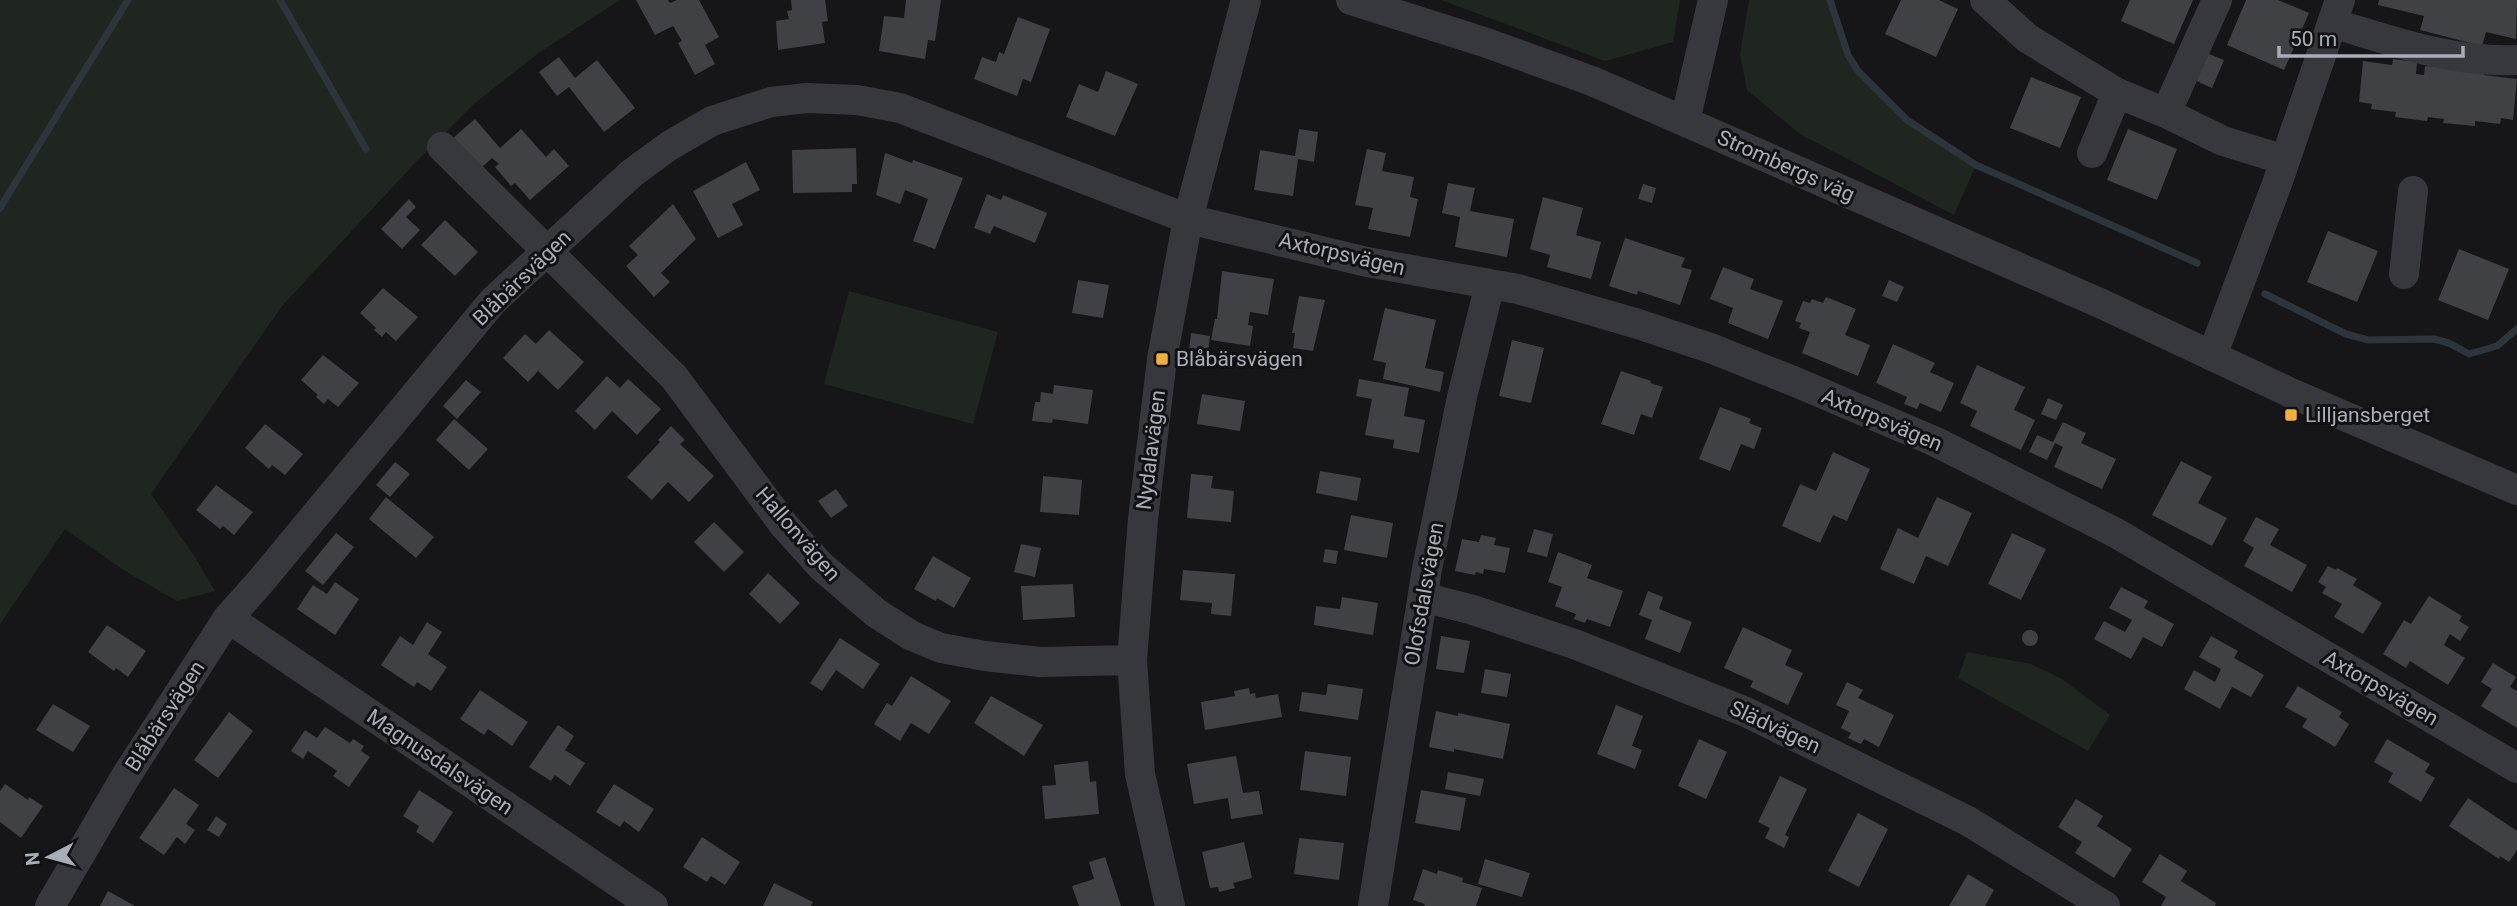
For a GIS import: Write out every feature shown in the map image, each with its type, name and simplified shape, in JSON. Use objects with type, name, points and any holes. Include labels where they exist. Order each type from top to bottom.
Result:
[{"type":"street","name":"Nydalavägen","points":[[1170,906],[1140,774],[1132,660],[1143,519],[1162,359],[1188,219],[1246,0]]},
{"type":"street","name":"Strombergs väg","points":[[1351,0],[1484,42],[1592,81],[2102,304],[2291,393],[2517,489]]},
{"type":"street","points":[[1685,121],[1713,0]]},
{"type":"street","points":[[1985,0],[2027,38],[2117,93],[2223,141],[2285,160]]},
{"type":"street","points":[[2166,113],[2217,0]]},
{"type":"street","points":[[2212,356],[2285,160],[2336,12],[2414,48],[2452,56],[2517,60]]},
{"type":"street","points":[[2092,153],[2117,93]]},
{"type":"street","name":"Blåbärsvägen","points":[[50,906],[126,776],[228,618],[493,301],[632,173],[669,146],[712,121],[771,103],[807,98],[857,100],[900,108],[1188,219]]},
{"type":"street","name":"Hallonvägen","points":[[442,147],[674,377],[784,524],[821,566],[876,613],[912,636],[941,648],[1040,662],[1132,660]]},
{"type":"street","points":[[2404,274],[2413,191]]},
{"type":"street","name":"Axtorpsvägen","points":[[1188,219],[1367,262],[1490,284],[1583,307],[1713,349],[1936,442],[2116,533],[2517,768]]},
{"type":"street","name":"Olofsdalsvägen","points":[[1373,906],[1423,597],[1454,436],[1490,284]]},
{"type":"street","name":"Slädvägen","points":[[1423,597],[1473,610],[1577,645],[1746,712],[1968,821],[2105,906]]},
{"type":"street","name":"Magnusdalsvägen","points":[[228,618],[650,905]]},
{"type":"shaded area","points":[[0,0],[620,0],[540,52],[475,103],[414,164],[282,306],[151,494],[215,591],[177,601],[125,571],[65,529],[0,624]]},
{"type":"shaded area","points":[[1441,0],[1680,0],[1673,42],[1605,61]]},
{"type":"shaded area","points":[[1749,0],[1830,0],[1848,55],[1858,71],[1907,120],[1976,165],[1954,215],[1800,134],[1747,90],[1740,54]]},
{"type":"shaded area","points":[[849,291],[998,332],[973,424],[824,384]]},
{"type":"shaded area","points":[[1967,652],[2031,664],[2062,679],[2110,715],[2088,751],[1958,678]]},
{"type":"building","points":[[636,0],[668,0],[670,3],[677,0],[699,0],[719,37],[705,45],[715,64],[695,75],[678,43],[682,41],[673,26],[655,35]]},
{"type":"building","points":[[791,0],[825,0],[828,21],[822,22],[825,43],[778,50],[776,21],[789,19],[787,11],[792,10]]},
{"type":"building","points":[[906,0],[941,0],[935,41],[928,40],[925,59],[879,51],[884,16],[904,18]]},
{"type":"building","points":[[1901,0],[1939,0],[1958,9],[1936,57],[1885,34]]},
{"type":"building","points":[[2130,0],[2193,0],[2174,44],[2121,21]]},
{"type":"building","points":[[2246,0],[2278,0],[2309,13],[2284,70],[2227,45]]},
{"type":"building","points":[[2379,0],[2517,0],[2516,39],[2486,32],[2482,46],[2420,30],[2424,16],[2378,5]]},
{"type":"building","points":[[1018,17],[1050,29],[1031,82],[1023,79],[1017,96],[974,79],[982,57],[996,62],[999,52],[1004,54]]},
{"type":"building","points":[[2199,50],[2224,60],[2212,88],[2188,77]]},
{"type":"building","points":[[559,57],[575,78],[597,60],[635,108],[604,132],[569,87],[557,96],[539,72]]},
{"type":"building","points":[[2393,59],[2417,62],[2416,74],[2424,75],[2425,66],[2485,70],[2484,75],[2517,79],[2513,120],[2501,118],[2500,124],[2475,121],[2475,126],[2443,123],[2444,119],[2428,117],[2427,121],[2395,117],[2396,112],[2371,109],[2372,104],[2359,102],[2363,61],[2392,65]]},
{"type":"building","points":[[1106,71],[1138,84],[1115,136],[1066,117],[1079,84],[1098,92]]},
{"type":"building","points":[[2031,77],[2081,97],[2060,148],[2010,128]]},
{"type":"building","points":[[475,119],[500,148],[521,129],[546,157],[554,149],[569,166],[530,200],[515,183],[511,186],[495,167],[499,164],[492,158],[480,169],[453,138]]},
{"type":"building","points":[[1299,129],[1318,132],[1314,162],[1298,159],[1293,196],[1254,190],[1260,150],[1295,156]]},
{"type":"building","points":[[2128,129],[2177,149],[2157,200],[2107,180]]},
{"type":"building","points":[[856,148],[857,184],[852,184],[852,192],[793,193],[792,150]]},
{"type":"building","points":[[1367,149],[1386,153],[1382,171],[1414,177],[1410,197],[1418,199],[1410,237],[1368,229],[1373,208],[1355,205]]},
{"type":"building","points":[[885,153],[963,178],[935,249],[913,241],[928,199],[905,190],[900,204],[876,195]]},
{"type":"building","points":[[746,162],[760,190],[732,204],[743,225],[718,238],[693,191]]},
{"type":"building","points":[[1448,183],[1475,188],[1470,211],[1514,219],[1507,257],[1455,247],[1460,217],[1442,213]]},
{"type":"building","points":[[1643,184],[1656,188],[1652,203],[1638,199]]},
{"type":"building","points":[[987,194],[1001,200],[1003,195],[1047,213],[1035,243],[994,226],[990,234],[974,228]]},
{"type":"building","points":[[1543,197],[1583,208],[1576,235],[1601,242],[1591,279],[1547,267],[1550,255],[1530,249]]},
{"type":"building","points":[[409,199],[416,207],[406,217],[420,230],[402,249],[381,229]]},
{"type":"building","points":[[673,204],[696,239],[661,273],[670,282],[654,297],[626,266],[638,255],[629,246]]},
{"type":"building","points":[[445,220],[478,252],[455,276],[421,245]]},
{"type":"building","points":[[2328,231],[2378,251],[2357,302],[2307,282]]},
{"type":"building","points":[[1625,238],[1685,258],[1681,267],[1692,270],[1680,305],[1638,291],[1637,295],[1609,286]]},
{"type":"building","points":[[2459,249],[2509,269],[2488,320],[2438,300]]},
{"type":"building","points":[[1723,267],[1754,279],[1750,289],[1783,301],[1768,339],[1728,323],[1733,308],[1710,299]]},
{"type":"building","points":[[1222,271],[1274,279],[1268,315],[1250,312],[1248,325],[1253,326],[1250,346],[1211,340],[1217,319]]},
{"type":"building","points":[[1078,280],[1109,285],[1103,318],[1072,313]]},
{"type":"building","points":[[1889,280],[1904,287],[1897,302],[1882,296]]},
{"type":"building","points":[[383,288],[418,317],[396,341],[386,332],[382,337],[360,313]]},
{"type":"building","points":[[1299,296],[1325,300],[1313,351],[1293,348],[1295,333],[1292,333]]},
{"type":"building","points":[[1826,297],[1856,309],[1845,335],[1870,345],[1858,376],[1802,353],[1810,332],[1799,328],[1801,323],[1795,321],[1803,301],[1810,303],[1812,299],[1823,303]]},
{"type":"building","points":[[1385,308],[1436,320],[1425,368],[1444,372],[1440,392],[1383,379],[1386,363],[1373,360]]},
{"type":"building","points":[[549,330],[584,362],[558,390],[538,371],[528,382],[503,358],[525,334],[536,344]]},
{"type":"building","points":[[1191,333],[1210,336],[1208,353],[1189,350]]},
{"type":"building","points":[[1512,340],[1544,348],[1531,403],[1499,396]]},
{"type":"building","points":[[1893,344],[1935,363],[1930,372],[1954,383],[1941,412],[1920,403],[1917,409],[1904,404],[1907,397],[1876,383]]},
{"type":"building","points":[[323,355],[359,383],[338,407],[328,399],[324,404],[301,380]]},
{"type":"building","points":[[1977,365],[2025,387],[2014,410],[2035,420],[2021,450],[1970,426],[1977,411],[1960,403]]},
{"type":"building","points":[[1621,371],[1663,387],[1652,418],[1641,414],[1634,435],[1601,424]]},
{"type":"building","points":[[607,376],[620,388],[628,379],[661,409],[637,435],[612,411],[595,430],[575,411]]},
{"type":"building","points":[[1359,379],[1409,388],[1404,416],[1425,420],[1419,453],[1393,448],[1394,440],[1365,435],[1372,399],[1356,396]]},
{"type":"building","points":[[466,380],[481,392],[457,419],[443,406]]},
{"type":"building","points":[[1054,385],[1093,390],[1088,424],[1053,419],[1052,423],[1032,421],[1035,402],[1040,402],[1041,392],[1053,394]]},
{"type":"building","points":[[1202,394],[1245,401],[1240,431],[1197,424]]},
{"type":"building","points":[[2048,398],[2063,405],[2056,420],[2041,414]]},
{"type":"building","points":[[1720,407],[1751,419],[1749,423],[1762,428],[1754,449],[1741,444],[1730,471],[1699,459]]},
{"type":"building","points":[[454,419],[488,449],[469,470],[436,440]]},
{"type":"building","points":[[2063,422],[2086,433],[2081,443],[2116,459],[2102,489],[2054,467],[2063,447],[2055,443],[2047,460],[2029,452],[2037,435],[2053,442]]},
{"type":"building","points":[[265,424],[303,454],[285,475],[272,465],[269,469],[245,448]]},
{"type":"building","points":[[671,426],[685,440],[680,444],[714,476],[689,502],[668,482],[652,500],[627,477],[660,442],[658,440]]},
{"type":"building","points":[[1833,452],[1870,469],[1847,521],[1833,515],[1820,543],[1782,526],[1800,484],[1816,491]]},
{"type":"building","points":[[2181,461],[2212,477],[2198,503],[2227,518],[2212,546],[2152,515]]},
{"type":"building","points":[[395,462],[410,474],[390,497],[376,485]]},
{"type":"building","points":[[1320,471],[1361,478],[1357,501],[1316,493]]},
{"type":"building","points":[[1191,474],[1213,476],[1211,488],[1234,491],[1231,522],[1187,518]]},
{"type":"building","points":[[1043,476],[1082,480],[1079,515],[1040,512]]},
{"type":"building","points":[[216,485],[253,512],[234,535],[223,526],[220,529],[196,510]]},
{"type":"building","points":[[836,489],[848,506],[831,518],[818,501]]},
{"type":"building","points":[[386,497],[434,537],[416,558],[369,519]]},
{"type":"building","points":[[1937,497],[1972,513],[1948,566],[1926,556],[1914,584],[1880,569],[1898,528],[1918,538]]},
{"type":"building","points":[[1351,515],[1393,523],[1387,558],[1344,550]]},
{"type":"building","points":[[2256,517],[2279,529],[2270,545],[2307,565],[2292,592],[2244,566],[2254,548],[2243,541]]},
{"type":"building","points":[[714,522],[744,552],[724,572],[694,542]]},
{"type":"building","points":[[1534,529],[1553,534],[1547,557],[1527,552]]},
{"type":"building","points":[[336,533],[354,547],[323,585],[305,571]]},
{"type":"building","points":[[2012,533],[2046,549],[2021,600],[1988,584]]},
{"type":"building","points":[[1481,535],[1496,538],[1494,545],[1510,548],[1505,573],[1484,569],[1483,574],[1476,572],[1475,575],[1455,571],[1462,539],[1479,542]]},
{"type":"building","points":[[1021,544],[1041,548],[1035,577],[1014,572]]},
{"type":"building","points":[[1325,549],[1338,551],[1336,564],[1323,562]]},
{"type":"building","points":[[1558,552],[1592,565],[1587,578],[1623,591],[1610,627],[1587,619],[1585,623],[1574,619],[1576,614],[1555,606],[1562,587],[1548,582]]},
{"type":"building","points":[[933,556],[971,578],[954,608],[914,589]]},
{"type":"building","points":[[2328,566],[2357,579],[2353,585],[2382,603],[2363,634],[2334,617],[2342,604],[2322,593],[2326,587],[2318,582]]},
{"type":"building","points":[[1183,570],[1235,574],[1231,616],[1211,614],[1212,603],[1180,600]]},
{"type":"building","points":[[768,573],[800,603],[780,624],[749,594]]},
{"type":"building","points":[[335,582],[359,599],[335,635],[297,609],[313,585],[327,594]]},
{"type":"building","points":[[1073,584],[1075,617],[1023,620],[1021,586]]},
{"type":"building","points":[[2121,587],[2148,601],[2144,608],[2174,624],[2162,647],[2143,637],[2131,659],[2094,639],[2104,621],[2125,632],[2132,620],[2109,608]]},
{"type":"building","points":[[1648,591],[1663,597],[1659,609],[1692,622],[1680,653],[1645,639],[1652,620],[1639,615]]},
{"type":"building","points":[[2429,596],[2462,616],[2459,621],[2469,627],[2460,641],[2450,634],[2444,645],[2465,658],[2448,685],[2410,661],[2406,668],[2383,654],[2404,620],[2411,624]]},
{"type":"building","points":[[1342,597],[1378,603],[1373,635],[1314,625],[1316,606],[1340,609]]},
{"type":"building","points":[[427,622],[442,632],[428,654],[447,667],[431,691],[417,682],[414,687],[381,665],[400,636],[413,645]]},
{"type":"building","points":[[107,625],[146,651],[128,677],[116,668],[114,671],[88,652]]},
{"type":"building","points":[[1743,627],[1792,650],[1785,665],[1803,673],[1788,705],[1750,687],[1753,681],[1724,668]]},
{"type":"building","points":[[2030,630],[2038,638],[2030,646],[2022,638]]},
{"type":"building","points":[[1441,636],[1470,641],[1464,673],[1436,669]]},
{"type":"building","points":[[2211,636],[2238,651],[2234,658],[2264,675],[2251,697],[2232,687],[2220,709],[2184,689],[2194,670],[2215,682],[2221,669],[2199,657]]},
{"type":"building","points":[[840,638],[880,664],[863,689],[836,670],[822,691],[810,683]]},
{"type":"building","points":[[2493,663],[2516,677],[2510,687],[2517,691],[2517,728],[2481,706],[2492,689],[2481,682]]},
{"type":"building","points":[[1485,669],[1511,674],[1507,697],[1481,693]]},
{"type":"building","points":[[911,676],[951,701],[929,734],[911,723],[900,741],[874,724],[887,703],[892,706]]},
{"type":"building","points":[[1847,682],[1863,690],[1858,698],[1894,715],[1879,747],[1864,739],[1861,744],[1848,738],[1851,733],[1841,728],[1849,711],[1836,705]]},
{"type":"building","points":[[1328,684],[1363,689],[1358,720],[1299,711],[1302,692],[1326,695]]},
{"type":"building","points":[[2298,686],[2342,712],[2339,717],[2349,724],[2335,747],[2302,727],[2307,719],[2285,707]]},
{"type":"building","points":[[1249,688],[1250,694],[1255,693],[1256,698],[1278,694],[1282,717],[1205,730],[1201,702],[1235,696],[1234,691]]},
{"type":"building","points":[[480,690],[528,722],[512,746],[488,729],[484,735],[460,719]]},
{"type":"building","points":[[991,696],[1043,725],[1024,756],[974,723]]},
{"type":"building","points":[[53,704],[90,726],[73,752],[36,730]]},
{"type":"building","points":[[1616,705],[1643,716],[1632,746],[1642,750],[1635,769],[1597,754]]},
{"type":"building","points":[[1436,711],[1510,724],[1503,759],[1429,747]]},
{"type":"building","points":[[229,712],[253,731],[218,778],[194,760]]},
{"type":"building","points":[[558,725],[574,736],[565,750],[585,763],[570,786],[555,775],[551,781],[529,767]]},
{"type":"building","points":[[325,727],[350,743],[353,739],[364,746],[361,751],[370,757],[349,787],[333,776],[337,771],[308,751],[303,759],[291,751],[305,730],[317,738]]},
{"type":"building","points":[[1699,739],[1727,752],[1706,799],[1678,786]]},
{"type":"building","points":[[2387,739],[2430,764],[2425,772],[2435,778],[2421,802],[2388,782],[2393,773],[2374,762]]},
{"type":"building","points":[[1305,751],[1351,757],[1346,796],[1300,790]]},
{"type":"building","points":[[1236,756],[1243,793],[1259,791],[1263,814],[1231,819],[1228,798],[1194,804],[1187,764]]},
{"type":"building","points":[[1088,761],[1090,782],[1096,781],[1099,814],[1045,819],[1042,786],[1056,785],[1054,765]]},
{"type":"building","points":[[1448,772],[1484,779],[1480,796],[1445,789]]},
{"type":"building","points":[[1780,776],[1807,789],[1785,835],[1789,837],[1784,848],[1765,838],[1770,828],[1758,822]]},
{"type":"building","points":[[5,784],[28,800],[29,797],[43,806],[21,838],[0,822],[0,791]]},
{"type":"building","points":[[614,784],[654,809],[639,832],[624,821],[620,827],[596,812]]},
{"type":"building","points":[[174,788],[199,805],[186,824],[195,830],[185,844],[177,837],[164,855],[139,838]]},
{"type":"building","points":[[419,790],[453,812],[433,843],[416,832],[419,826],[403,816]]},
{"type":"building","points":[[1421,790],[1466,798],[1460,831],[1415,823]]},
{"type":"building","points":[[2468,798],[2517,831],[2517,850],[2509,862],[2500,856],[2499,859],[2449,826]]},
{"type":"building","points":[[2076,799],[2103,816],[2097,826],[2132,849],[2114,878],[2075,853],[2082,842],[2058,827]]},
{"type":"building","points":[[1858,813],[1888,829],[1859,887],[1828,871]]},
{"type":"building","points":[[216,816],[227,824],[219,837],[207,830]]},
{"type":"building","points":[[702,837],[740,862],[725,885],[711,876],[707,882],[683,867]]},
{"type":"building","points":[[1299,838],[1344,843],[1339,880],[1294,874]]},
{"type":"building","points":[[1244,842],[1252,878],[1233,883],[1235,888],[1219,892],[1218,887],[1210,888],[1202,852]]},
{"type":"building","points":[[2160,854],[2187,871],[2181,881],[2216,903],[2215,906],[2161,906],[2166,897],[2142,882]]},
{"type":"building","points":[[1105,857],[1121,906],[1079,906],[1072,886],[1094,879],[1089,862]]},
{"type":"building","points":[[1485,859],[1530,873],[1522,897],[1478,884]]},
{"type":"building","points":[[1423,869],[1437,874],[1438,870],[1463,878],[1462,882],[1482,888],[1476,906],[1424,906],[1425,904],[1413,900]]},
{"type":"building","points":[[1968,874],[1994,890],[1985,906],[1949,906]]},
{"type":"building","points":[[774,883],[813,902],[811,906],[763,906]]},
{"type":"building","points":[[108,891],[135,906],[100,906]]},
{"type":"waterway","points":[[0,208],[128,0]]},
{"type":"waterway","points":[[280,0],[366,149]]},
{"type":"waterway","points":[[1830,0],[1848,55],[1858,71],[1907,120],[1976,165],[2197,263]]},
{"type":"waterway","points":[[2265,294],[2346,334],[2368,340],[2434,339],[2449,343],[2469,354],[2497,346],[2517,329]]},
{"type":"place","name":"Blåbärsvägen","points":[[1162,359]]},
{"type":"place","name":"Lilljansberget","points":[[2291,415]]}]
